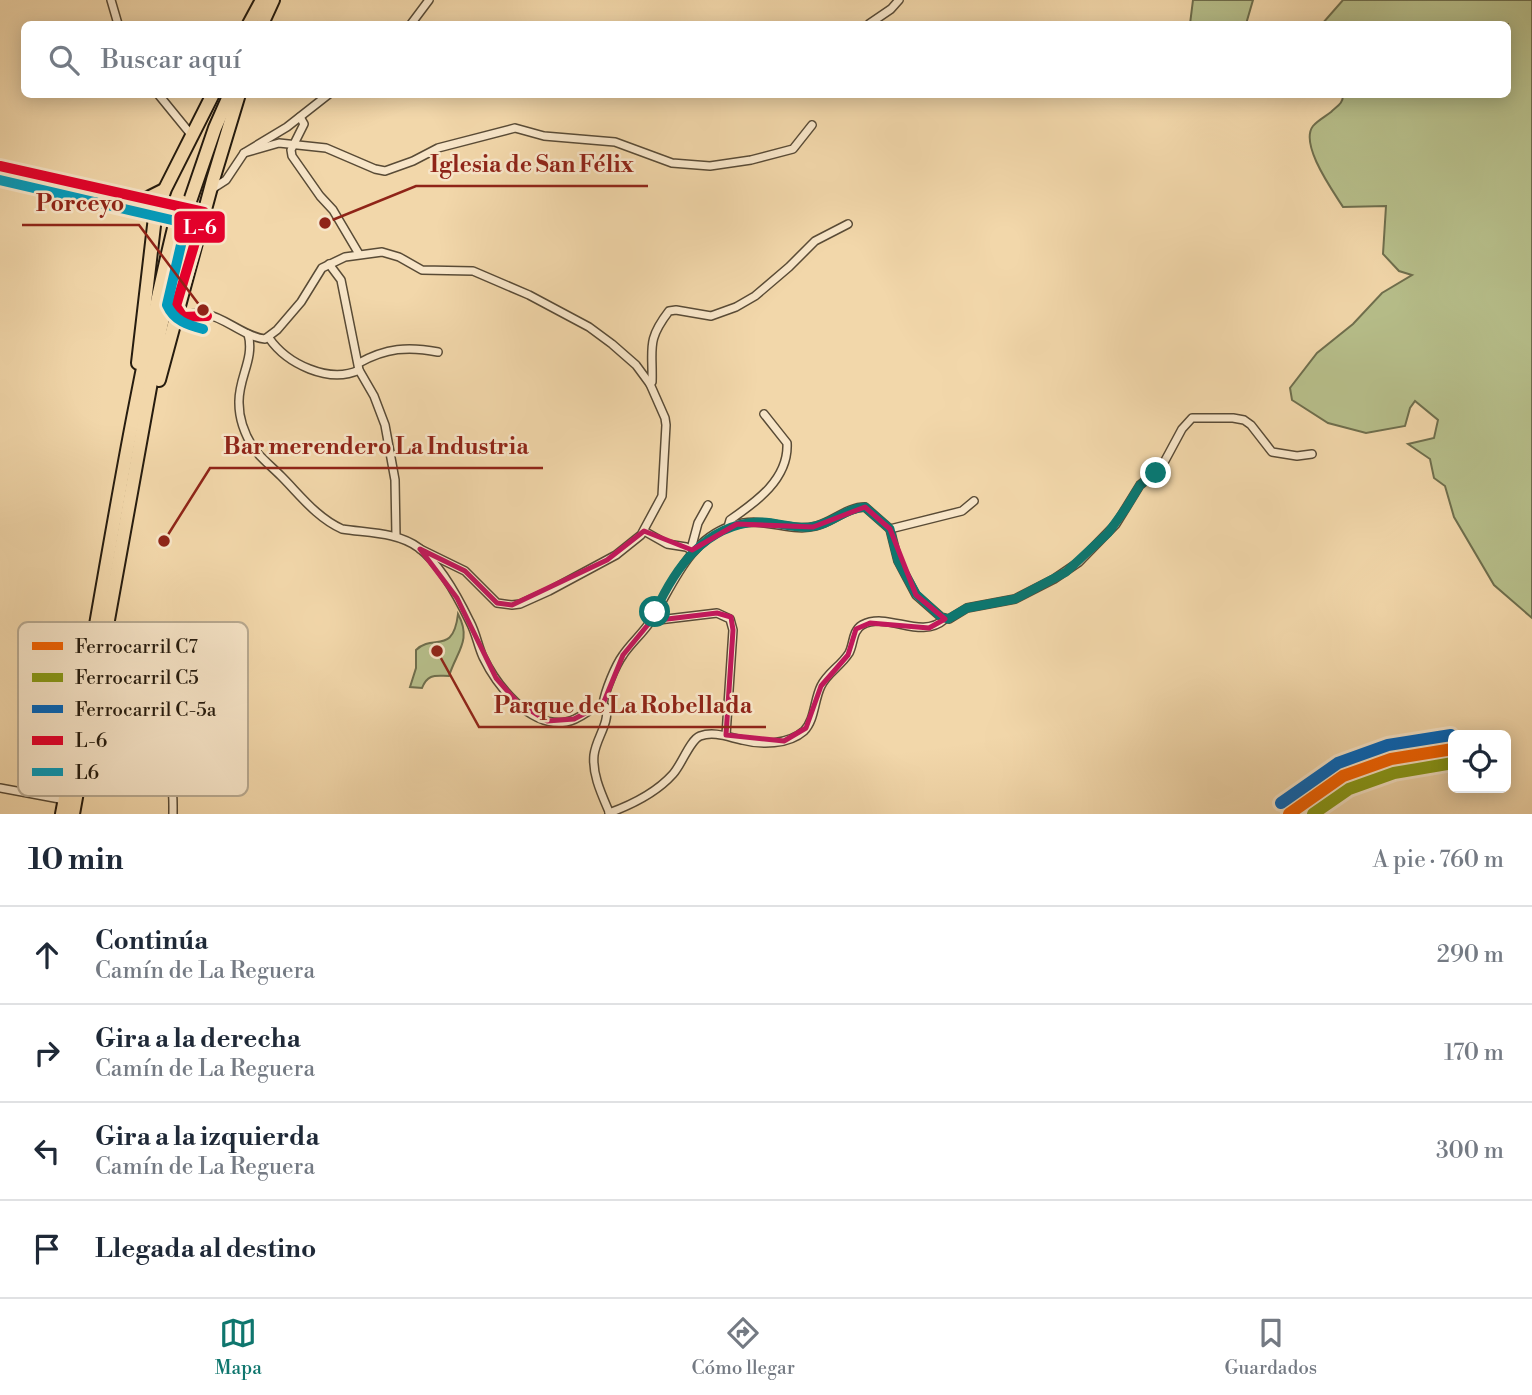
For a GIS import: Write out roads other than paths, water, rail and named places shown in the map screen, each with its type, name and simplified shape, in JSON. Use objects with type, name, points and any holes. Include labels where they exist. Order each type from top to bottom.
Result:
[{"type":"highway","points":[[252,21],[263,0]]},
{"type":"highway","points":[[264,21],[273,0]]},
{"type":"highway","points":[[138,430],[133,403],[159,208],[164,189],[211,98]]},
{"type":"highway","points":[[106,622],[162,276],[221,98]]},
{"type":"highway","points":[[185,202],[228,98]]},
{"type":"highway","points":[[100,622],[138,430],[179,310],[198,235],[211,221],[211,215],[204,212],[238,98]]},
{"type":"highway","points":[[159,208],[145,200],[164,189]]},
{"type":"highway","points":[[62,814],[66,796]]},
{"type":"highway","points":[[73,814],[76,796]]},
{"type":"street","points":[[111,0],[117,21]]},
{"type":"street","points":[[413,21],[429,0]]},
{"type":"street","points":[[873,21],[899,0]]},
{"type":"street","points":[[161,98],[192,133]]},
{"type":"street","points":[[211,186],[223,177],[244,153],[324,98]]},
{"type":"street","points":[[300,117],[304,124],[291,153],[333,210],[359,254]]},
{"type":"street","points":[[244,153],[270,145],[326,148],[374,169],[385,171],[438,148],[523,128],[544,136],[615,142],[672,163],[710,166],[751,160],[793,149],[812,125]]},
{"type":"street","points":[[0,166],[145,200]]},
{"type":"street","points":[[159,208],[204,212]]},
{"type":"street","points":[[650,384],[653,365],[651,341],[669,311],[711,316],[736,307],[755,296],[815,241],[848,224]]},
{"type":"street","points":[[179,310],[228,322],[259,339],[269,338],[301,302],[319,272],[345,257],[390,254],[422,270],[473,271],[516,288],[589,327],[636,365],[650,384],[665,418],[662,496],[638,538],[607,560],[529,600],[512,606],[497,603],[465,571],[396,536],[342,529],[327,521],[253,447],[244,429],[239,402],[250,357],[248,334]]},
{"type":"street","points":[[329,264],[341,280],[359,366],[381,412],[388,436],[395,480],[396,536]]},
{"type":"street","points":[[179,310],[197,314]]},
{"type":"street","points":[[269,338],[277,348],[316,372],[344,375],[388,351],[409,348],[438,352]]},
{"type":"street","points":[[728,527],[730,520],[772,486],[782,470],[787,443],[764,414]]},
{"type":"street","points":[[603,704],[607,717],[597,741],[594,764],[599,788],[609,813],[664,783],[683,761],[691,743],[697,737],[726,735],[743,741],[765,743],[784,741],[798,734],[808,724],[821,686],[848,655],[859,627],[870,622],[929,628],[967,608],[1015,599],[1060,575],[1079,562],[1116,524],[1140,485],[1161,468],[1178,436],[1192,418],[1244,420],[1272,452],[1297,456],[1312,454]]},
{"type":"street","points":[[890,529],[962,511],[974,500]]},
{"type":"street","points":[[603,704],[623,655],[650,621],[692,550],[698,523],[708,505]]},
{"type":"street","points":[[644,531],[667,544],[692,550],[728,527],[758,522],[813,527],[834,520],[851,509],[865,507],[890,529],[906,580],[921,601],[945,619]]},
{"type":"street","points":[[420,549],[463,607],[492,672],[517,702],[534,715],[556,722],[574,719],[603,704]]},
{"type":"street","points":[[650,621],[717,613],[730,619],[733,630],[726,735]]},
{"type":"street","points":[[0,788],[18,791]]},
{"type":"street","points":[[43,796],[65,800]]},
{"type":"street","points":[[173,796],[173,814]]},
{"type":"rail line","name":"C-5a","points":[[1281,803],[1338,763],[1388,745],[1448,735]]},
{"type":"rail line","name":"C7","points":[[1289,814],[1343,776],[1391,759],[1448,750]]},
{"type":"rail line","name":"C5","points":[[1313,814],[1349,789],[1394,773],[1448,764]]},
{"type":"place","name":"Iglesia de San Félix","points":[[325,223]]},
{"type":"place","name":"Porceyo","points":[[203,310]]},
{"type":"place","name":"Bar merendero La Industria","points":[[164,541]]},
{"type":"place","name":"Parque de La Robellada","points":[[437,651]]}]
